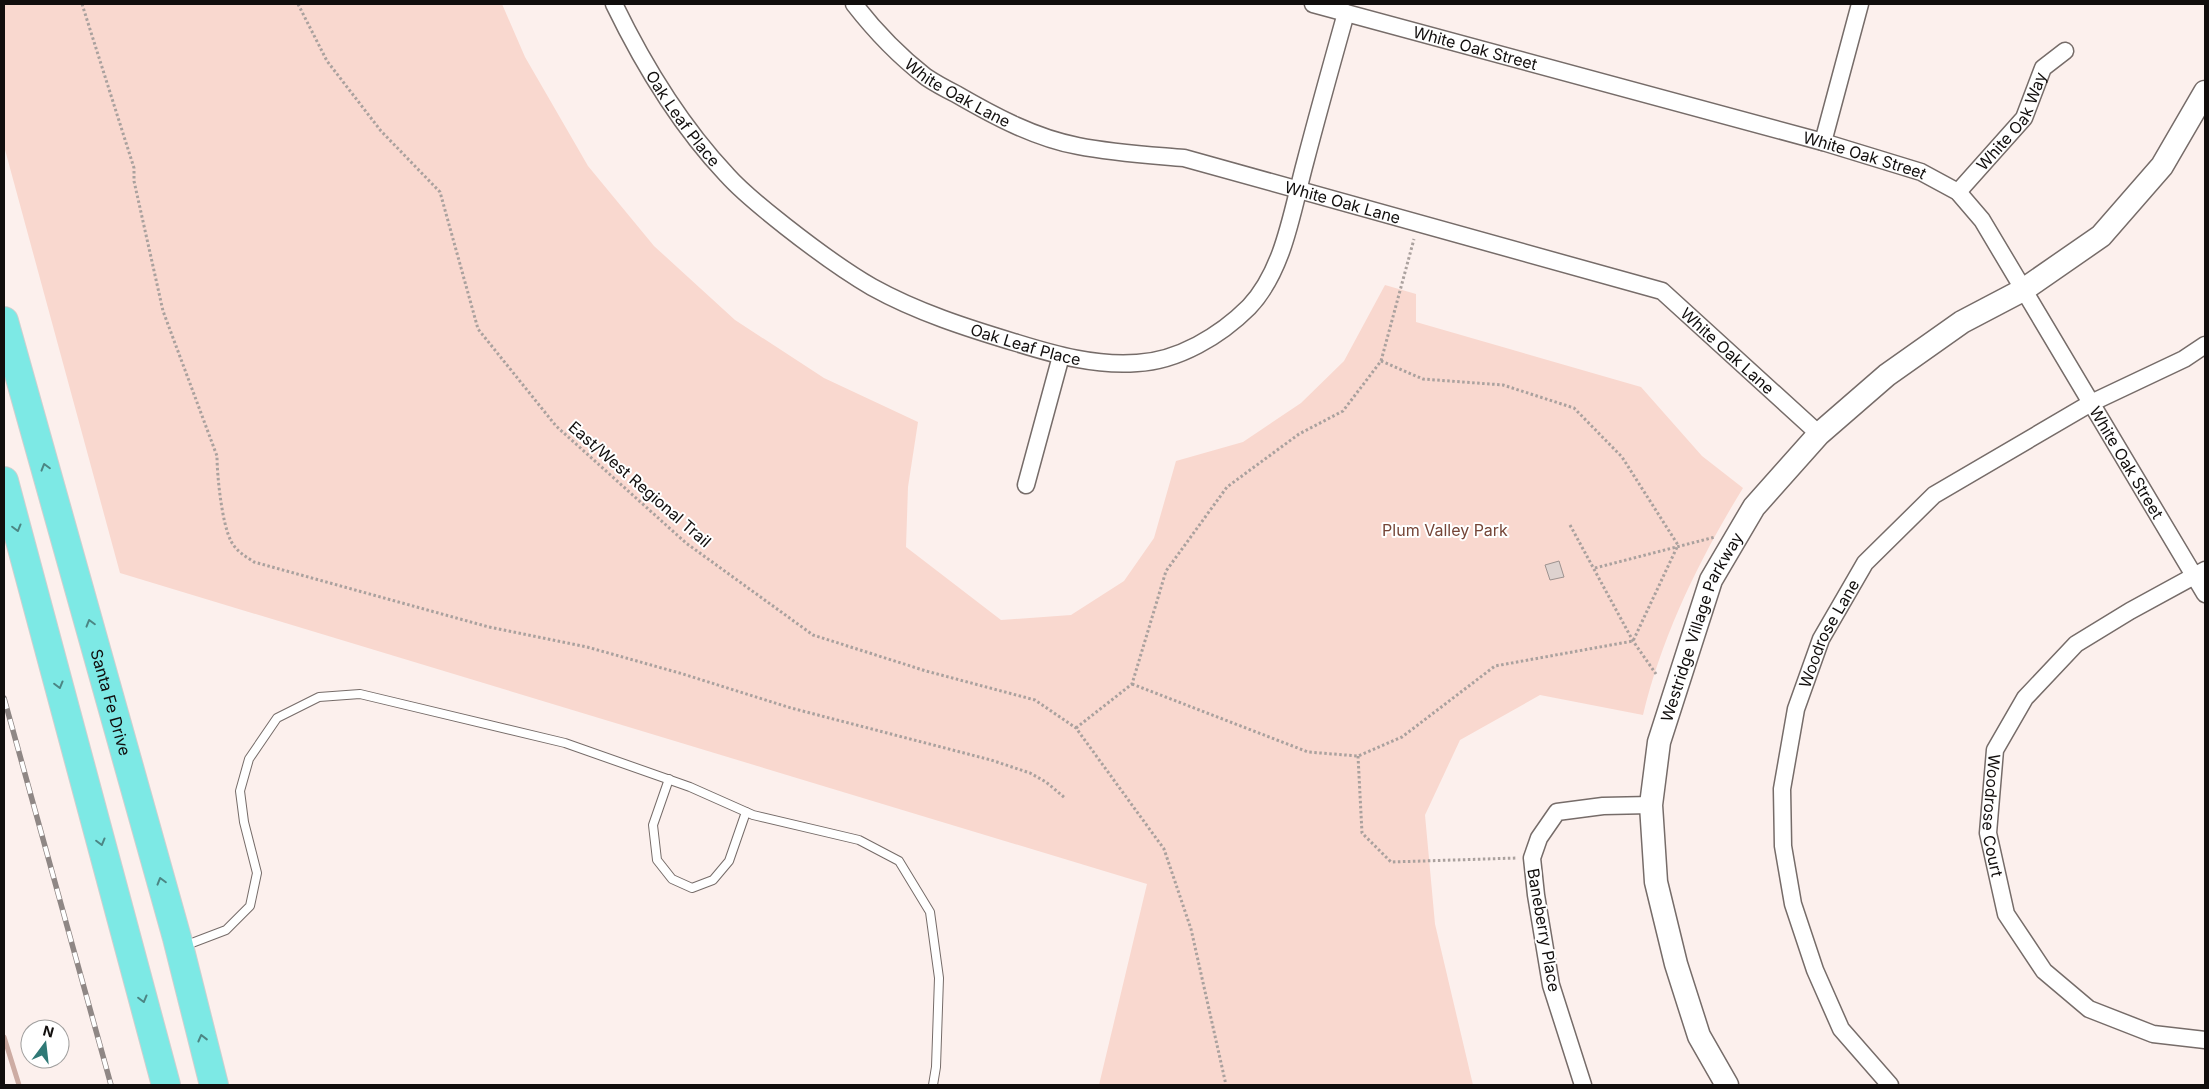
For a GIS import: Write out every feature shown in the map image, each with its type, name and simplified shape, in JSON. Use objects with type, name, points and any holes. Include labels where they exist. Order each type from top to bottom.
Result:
[{"type":"highway","name":"Santa Fe Drive","points":[[4,321],[180,947],[214,1085]]},
{"type":"highway","points":[[4,481],[166,1085]]},
{"type":"street","name":"Oak Leaf Place","points":[[614,4],[635,47],[666,99],[694,137],[727,175],[757,204],[830,260],[873,287],[964,327],[1061,356],[1100,363],[1139,363],[1175,355],[1206,341],[1250,306],[1272,274],[1286,233],[1346,13]]},
{"type":"street","name":"White Oak Lane","points":[[854,4],[896,50],[928,78],[980,109],[1013,124],[1076,146],[1184,158],[1297,191],[1662,291],[1819,434]]},
{"type":"street","name":"White Oak Street","points":[[1313,4],[1823,142],[1921,172],[1958,192],[1982,220],[2091,403],[2200,573],[2205,594]]},
{"type":"street","points":[[1823,142],[1860,4]]},
{"type":"street","name":"White Oak Way","points":[[1958,192],[2024,118],[2043,68],[2065,50]]},
{"type":"street","name":"Westridge Village Parkway","points":[[1727,1085],[1700,1036],[1676,964],[1656,882],[1651,805],[1659,742],[1711,580],[1754,508],[1819,434],[1887,375],[1962,322],[2023,290],[2101,236],[2162,166],[2205,92]]},
{"type":"street","name":"Woodrose Lane","points":[[1890,1085],[1841,1029],[1815,970],[1793,904],[1783,846],[1782,789],[1796,709],[1821,639],[1865,563],[1934,495],[2091,403],[2184,359],[2205,345]]},
{"type":"street","points":[[1026,486],[1061,356]]},
{"type":"street","name":"Woodrose Court","points":[[2200,573],[2130,611],[2076,644],[2024,698],[1995,750],[1988,833],[2006,914],[2044,971],[2088,1009],[2153,1034],[2205,1040]]},
{"type":"street","name":"Baneberry Place","points":[[1583,1085],[1551,985],[1536,895],[1532,858],[1539,838],[1557,812],[1603,806],[1651,805]]},
{"type":"lane","points":[[180,947],[226,930],[250,906],[256,873],[244,822],[240,791],[249,759],[277,718],[319,697],[360,694],[565,743],[669,779],[746,812],[859,840],[899,861],[930,912],[939,978],[936,1067],[933,1085]]},
{"type":"lane","points":[[669,779],[653,825],[657,860],[672,878],[692,888],[713,880],[729,861],[746,812]]},
{"type":"path","points":[[82,4],[134,168],[134,181],[162,311],[217,456],[217,477],[226,529],[240,553],[254,562],[440,614],[489,627],[587,647],[683,674],[791,708],[991,760],[1030,773],[1046,782],[1065,798]]},
{"type":"path","name":"East/West Regional Trail","points":[[298,4],[327,61],[381,131],[440,192],[478,329],[556,426],[686,543],[813,634],[926,671],[1035,700],[1076,728],[1164,849],[1191,929],[1226,1085]]},
{"type":"path","points":[[1076,728],[1132,684],[1166,571],[1227,488],[1298,434],[1343,412],[1382,360],[1418,223]]},
{"type":"path","points":[[1382,360],[1423,379],[1503,385],[1574,408],[1622,458],[1678,545]]},
{"type":"path","points":[[1570,525],[1633,641],[1656,674]]},
{"type":"path","points":[[1595,568],[1718,536]]},
{"type":"path","points":[[1633,641],[1678,545]]},
{"type":"path","points":[[1132,684],[1308,752],[1358,756],[1402,737],[1496,666],[1633,641]]},
{"type":"path","points":[[1358,756],[1362,834],[1391,862],[1532,858]]},
{"type":"green space","name":"Plum Valley Park","points":[[4,4],[502,4],[525,57],[588,166],[654,246],[735,320],[824,378],[918,422],[908,487],[906,547],[1001,620],[1071,615],[1124,581],[1154,538],[1176,461],[1243,442],[1301,403],[1344,361],[1385,285],[1416,294],[1416,322],[1641,387],[1702,456],[1743,488],[1697,569],[1684,598],[1661,656],[1643,715],[1540,695],[1460,740],[1425,815],[1435,924],[1473,1085],[1099,1085],[1147,884],[120,573],[4,146]]},
{"type":"building","points":[[1559,561],[1564,577],[1550,580],[1545,565]]},
{"type":"waterway","points":[[4,1037],[19,1085]]},
{"type":"railway","points":[[4,698],[111,1085]]}]
